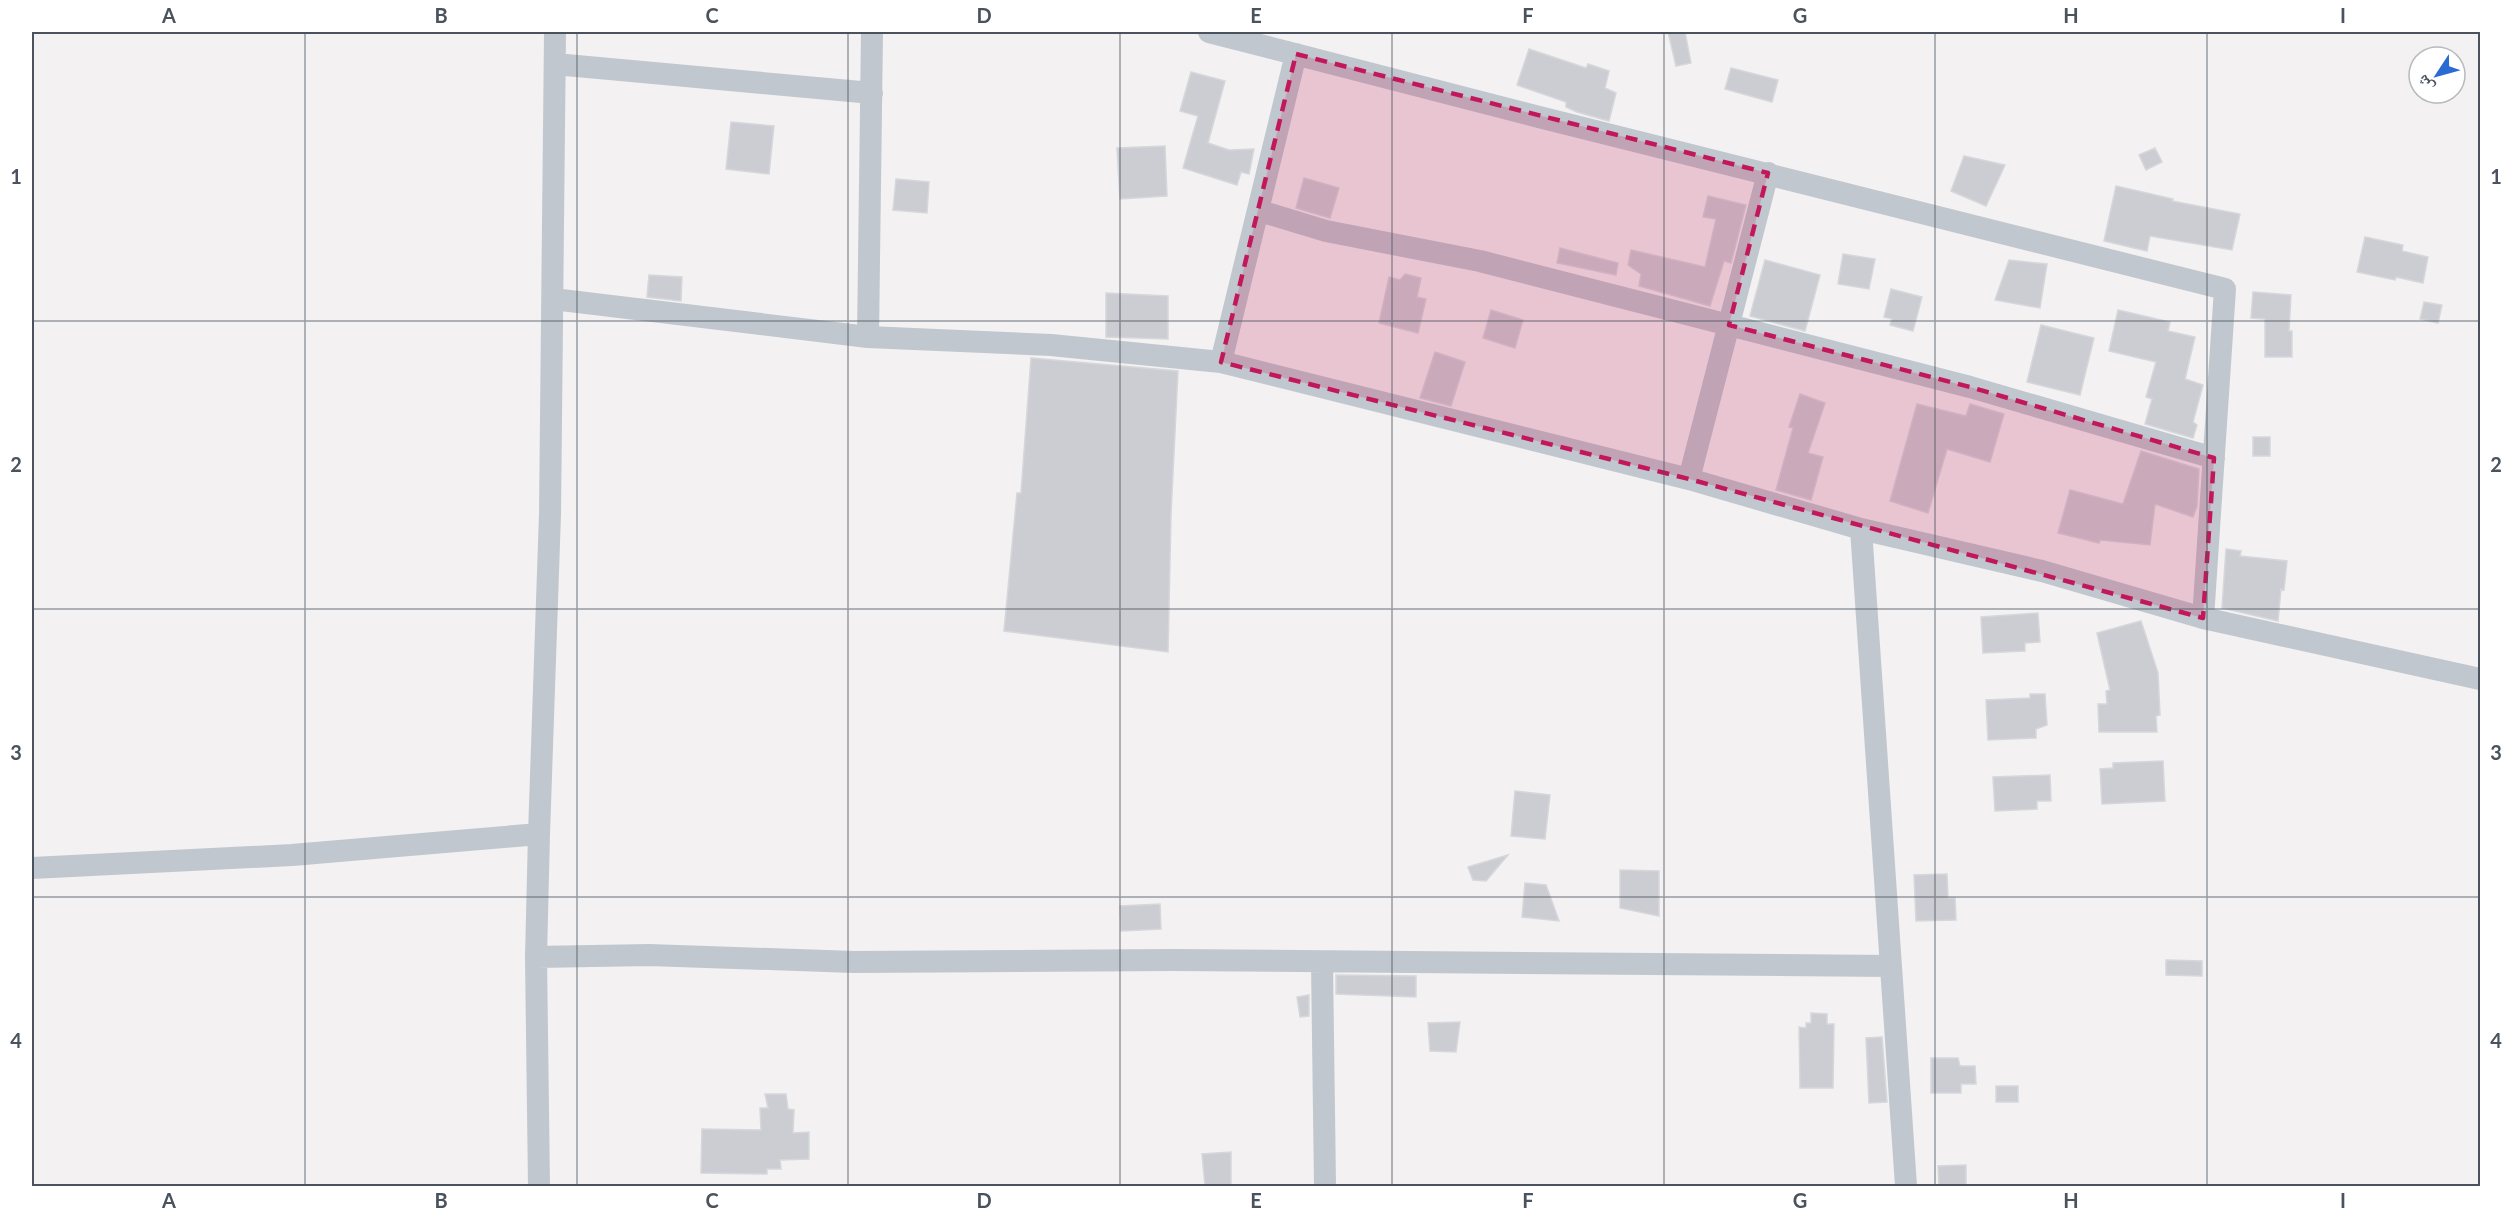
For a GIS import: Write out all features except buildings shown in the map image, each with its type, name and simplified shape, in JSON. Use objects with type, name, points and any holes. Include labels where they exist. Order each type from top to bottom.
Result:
[{"type":"street","points":[[539,1186],[536,957],[546,681],[555,32]]},
{"type":"street","points":[[868,337],[872,32]]},
{"type":"street","points":[[1209,32],[2225,289],[2203,618]]},
{"type":"street","points":[[1221,362],[1260,211],[1296,54]]},
{"type":"street","points":[[555,64],[872,93]]},
{"type":"street","points":[[1689,479],[1768,173]]},
{"type":"street","points":[[1260,211],[1326,231],[1480,261],[1970,387],[2214,458]]},
{"type":"street","points":[[553,299],[868,337],[1051,345],[1221,362],[1689,479],[1861,529],[2042,571],[2203,618],[2481,679]]},
{"type":"street","points":[[1861,529],[1906,1186]]},
{"type":"street","points":[[32,868],[292,855],[539,834]]},
{"type":"street","points":[[536,957],[649,955],[854,962],[1173,960],[1891,966]]},
{"type":"street","points":[[1322,963],[1325,1186]]},
{"type":"highlighted area","points":[[1296,54],[1768,173],[1729,325],[1970,387],[2214,458],[2203,618],[1689,479],[1221,362]]}]
